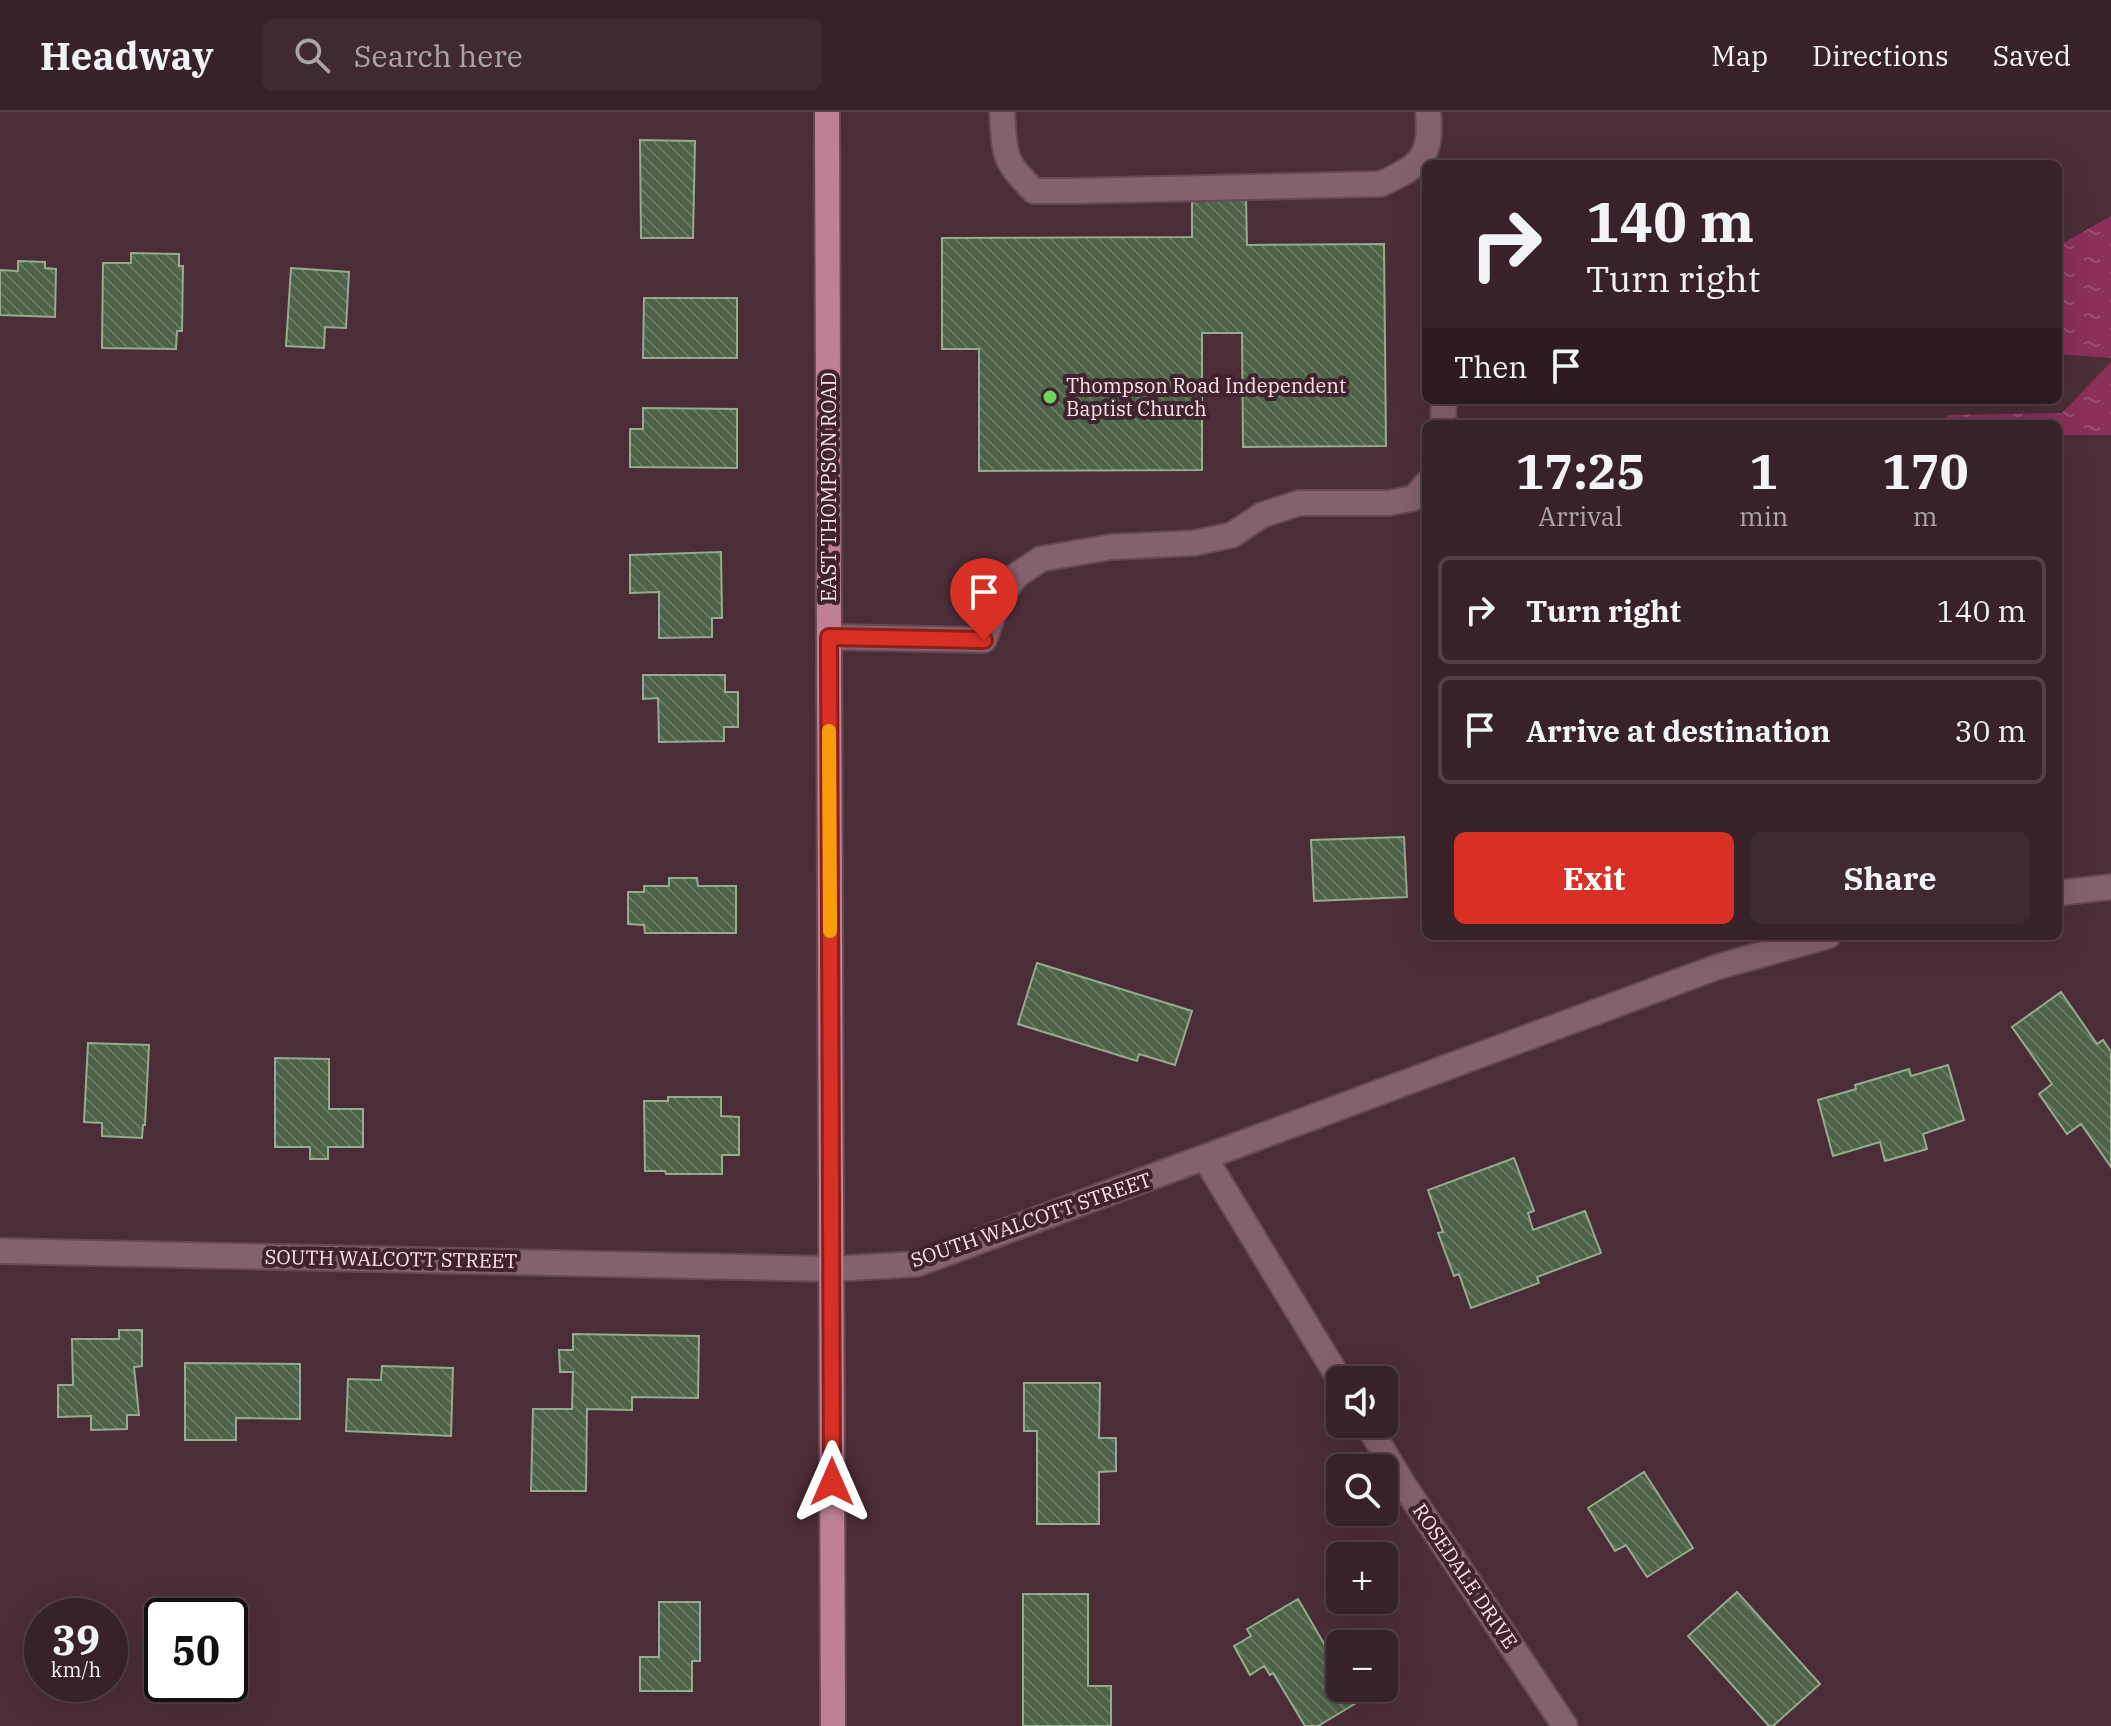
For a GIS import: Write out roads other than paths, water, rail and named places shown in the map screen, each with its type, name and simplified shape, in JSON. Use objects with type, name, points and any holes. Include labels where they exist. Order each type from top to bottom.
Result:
[{"type":"main road","name":"EAST THOMPSON ROAD","points":[[827,112],[833,1726]]},
{"type":"street","points":[[1002,112],[1006,158],[1034,191],[1381,184],[1422,162]]},
{"type":"street","points":[[1428,112],[1428,157]]},
{"type":"street","points":[[829,637],[984,640],[999,598],[1017,575],[1041,559],[1111,547],[1194,543],[1232,535],[1262,515],[1299,503],[1389,503],[1414,498],[1422,489]]},
{"type":"street","points":[[2062,893],[2111,887]]},
{"type":"street","name":"SOUTH WALCOTT STREET","points":[[0,1251],[832,1269],[917,1264],[1717,967],[1814,940]]},
{"type":"street","points":[[1205,1158],[1331,1366]]},
{"type":"street","name":"ROSEDALE DRIVE","points":[[1375,1438],[1565,1726]]},
{"type":"water","points":[[2111,216],[2111,358],[2062,354],[2062,244]]},
{"type":"water","points":[[2111,362],[2111,435],[2062,435],[2062,420],[1944,420],[1949,415],[2062,413]]},
{"type":"place","name":"Thompson Road Independent Baptist Church","points":[[1050,397]]}]
